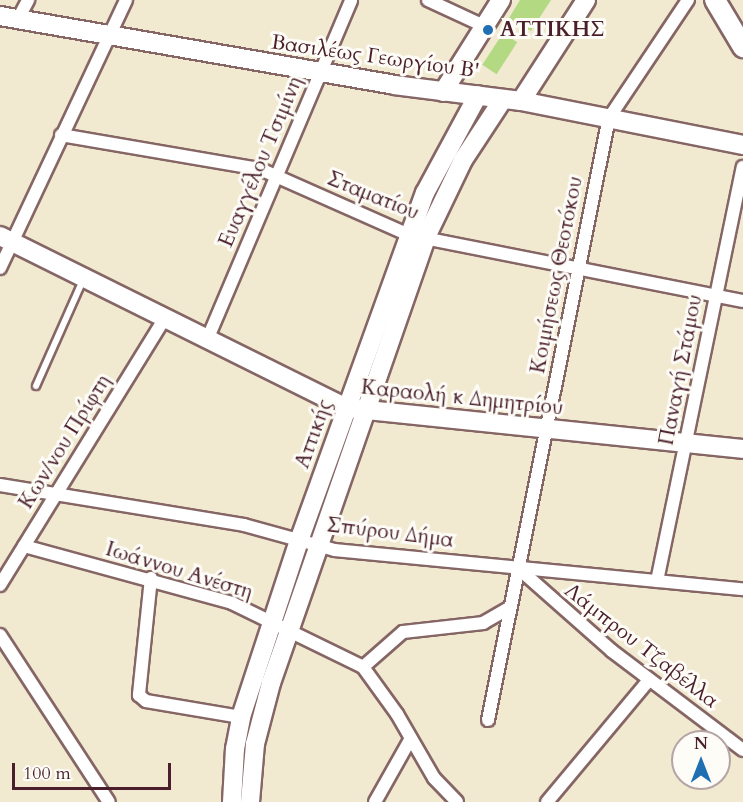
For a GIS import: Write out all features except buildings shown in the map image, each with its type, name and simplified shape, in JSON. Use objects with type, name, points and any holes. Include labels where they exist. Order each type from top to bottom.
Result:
[{"type":"main road","points":[[715,0],[743,47]]},
{"type":"street","points":[[9,19],[27,0]]},
{"type":"street","points":[[0,268],[5,239],[61,135],[126,0]]},
{"type":"street","name":"Ευαγγέλου Τσιμίνη","points":[[207,340],[274,176],[351,0]]},
{"type":"street","points":[[428,0],[484,26]]},
{"type":"street","points":[[443,92],[501,0]]},
{"type":"street","name":"Αττικής","points":[[232,802],[235,749],[241,717],[272,621],[347,408],[418,236],[463,160],[512,100],[586,0]]},
{"type":"street","name":"Κοιμήσεως Θεοτόκου","points":[[488,720],[609,118],[688,0]]},
{"type":"street","name":"Βασιλέως Γεωργίου Β'","points":[[9,19],[107,38],[321,73],[512,100],[743,145]]},
{"type":"street","name":"Αττικής","points":[[250,802],[255,744],[290,630],[366,409],[418,236],[425,193],[478,95]]},
{"type":"street","name":"Σταματίου","points":[[61,135],[230,162],[274,176],[418,236],[743,301]]},
{"type":"street","name":"Παναγή Στάμου","points":[[657,581],[743,167]]},
{"type":"street","name":"Καραολή κ Δημητρίου","points":[[5,239],[347,408],[743,449]]},
{"type":"street","name":"Κων/νου Πρίφτη","points":[[0,585],[164,318]]},
{"type":"street","name":"Σπύρου Δήμα","points":[[0,485],[244,525],[300,538],[320,546],[518,568],[743,589]]},
{"type":"street","name":"Ιωάννου Ανέστη","points":[[24,546],[151,578],[232,603],[363,668],[411,738],[434,778],[457,802]]},
{"type":"street","name":"Λάμπρου Τζαβέλλα","points":[[518,568],[556,605],[649,680],[743,750]]},
{"type":"street","points":[[151,578],[139,695],[146,700],[241,717]]},
{"type":"street","points":[[363,668],[403,632],[483,623],[509,608]]},
{"type":"street","points":[[0,635],[109,802]]},
{"type":"street","points":[[547,802],[649,680]]},
{"type":"street","points":[[375,802],[411,738]]},
{"type":"lane","points":[[36,386],[84,279]]},
{"type":"green space","points":[[520,0],[551,0],[531,31],[509,18]]},
{"type":"green space","points":[[503,33],[517,42],[497,74],[482,65]]},
{"type":"place","name":"ΑΤΤΙΚΗΣ","points":[[488,30]]}]
